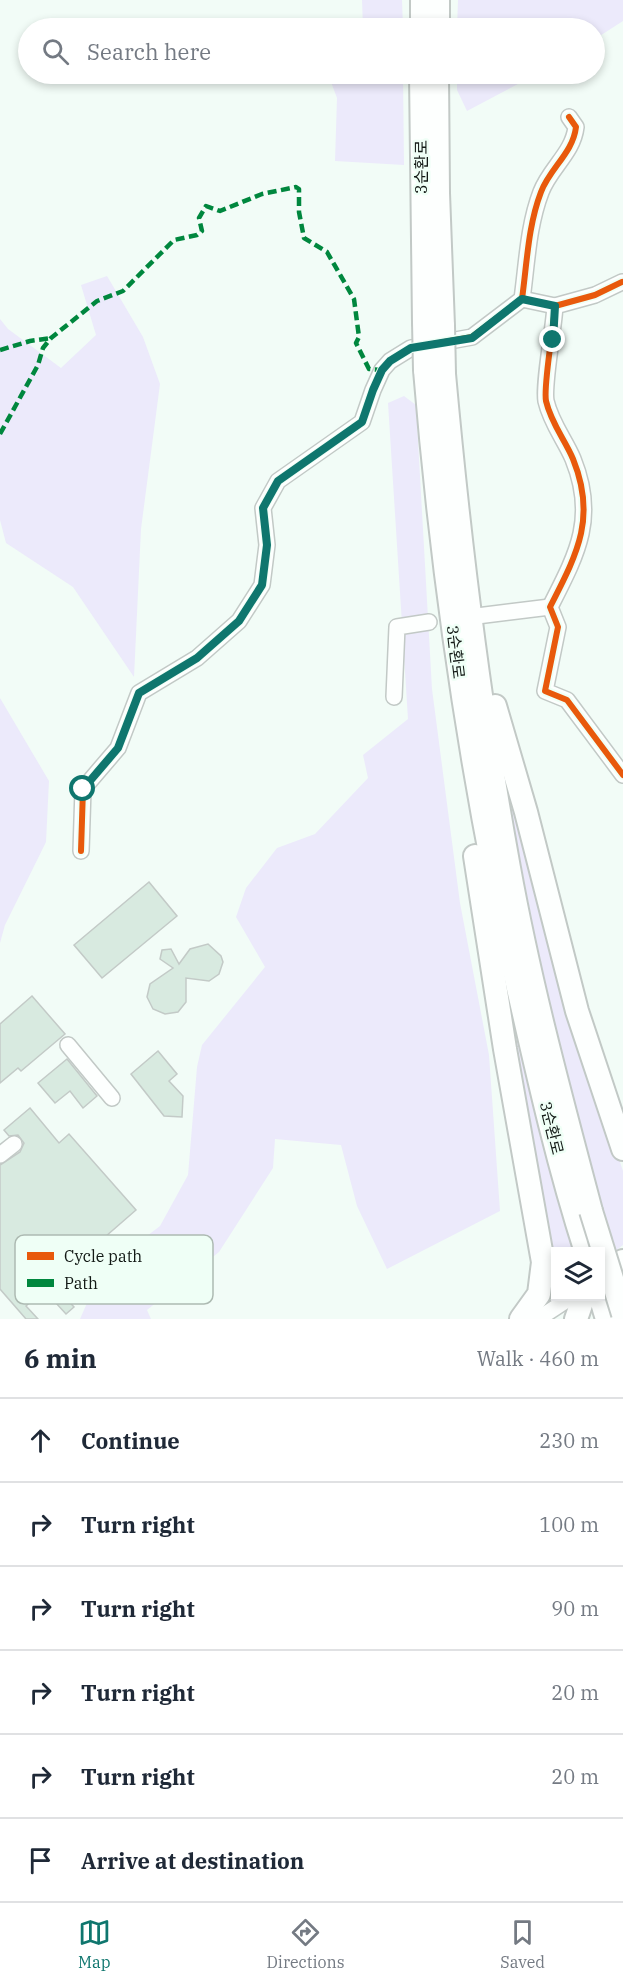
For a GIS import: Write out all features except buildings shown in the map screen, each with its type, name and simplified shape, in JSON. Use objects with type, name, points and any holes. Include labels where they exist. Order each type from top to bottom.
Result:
[{"type":"highway","points":[[422,0],[422,18]]},
{"type":"highway","points":[[438,0],[438,18]]},
{"type":"highway","name":"3순환로","points":[[421,84],[441,532],[461,698],[494,881],[532,1049],[583,1215]]},
{"type":"highway","name":"3순환로","points":[[433,324],[438,193],[437,84]]},
{"type":"highway","name":"3순환로","points":[[435,372],[473,613],[509,869],[560,1096],[583,1215]]},
{"type":"highway","points":[[441,532],[476,866],[505,1049],[541,1249],[541,1289],[534,1305],[521,1319]]},
{"type":"highway","points":[[473,613],[577,1011],[623,1149]]},
{"type":"highway","points":[[583,1215],[586,1247]]},
{"type":"highway","points":[[583,1215],[623,1314]]},
{"type":"highway","points":[[541,1249],[551,1268]]},
{"type":"highway","points":[[576,1319],[582,1301]]},
{"type":"highway","points":[[602,1301],[607,1319]]},
{"type":"street","points":[[81,851],[83,789],[118,748],[139,693],[197,658],[239,621],[262,585],[267,545],[263,508],[278,481],[362,422],[377,380],[390,361],[411,348],[472,338],[522,299],[536,207],[542,189],[574,142],[576,127],[569,117]]},
{"type":"street","points":[[522,299],[555,306],[595,295],[622,282]]},
{"type":"street","points":[[555,306],[546,399],[552,419],[573,458],[584,492],[582,535],[550,607],[558,627],[545,692],[567,700],[623,775]]},
{"type":"street","points":[[473,613],[550,607]]},
{"type":"street","points":[[394,697],[397,627],[429,622]]},
{"type":"street","points":[[68,1045],[112,1098]]},
{"type":"street","points":[[0,1155],[14,1144]]},
{"type":"street","points":[[538,1319],[565,1301]]},
{"type":"shaded area","points":[[362,0],[402,0],[403,18],[363,18]]},
{"type":"shaded area","points":[[458,0],[623,0],[623,21],[605,33],[605,18],[457,18]]},
{"type":"shaded area","points":[[332,84],[403,84],[404,165],[335,161],[337,98]]},
{"type":"shaded area","points":[[457,84],[518,84],[467,111],[457,90]]},
{"type":"shaded area","points":[[107,276],[143,337],[160,384],[141,529],[134,677],[73,587],[6,543],[0,520],[0,319],[8,329],[61,368],[96,335],[81,285]]},
{"type":"shaded area","points":[[404,396],[416,405],[432,689],[460,903],[489,1055],[500,1211],[387,1269],[357,1206],[341,1145],[275,1139],[273,1168],[219,1252],[213,1257],[213,1235],[148,1235],[160,1226],[188,1175],[197,1067],[202,1045],[265,967],[236,917],[246,888],[277,848],[315,834],[368,778],[363,755],[408,719],[388,403]]},
{"type":"shaded area","points":[[0,698],[49,781],[46,842],[5,925],[0,943]]},
{"type":"shaded area","points":[[502,766],[573,1022],[623,1171],[623,1245],[605,1259],[605,1247],[551,1247],[551,1254],[475,803],[530,1080],[564,1224],[599,1210],[566,1096]]},
{"type":"shaded area","points":[[87,1304],[154,1304],[147,1310],[151,1319],[80,1319]]},
{"type":"marked path","points":[[0,434],[38,365],[43,348],[51,338],[97,301],[123,291],[174,240],[197,235],[202,231],[199,218],[206,206],[220,211],[262,194],[296,187],[299,189],[299,212],[304,238],[327,252],[354,299],[359,337],[356,343],[369,369],[382,370]]},
{"type":"marked path","points":[[0,350],[30,341],[51,338]]},
{"type":"cycle path","points":[[81,851],[83,789],[118,748],[139,693],[197,658],[239,621],[262,585],[267,545],[263,508],[278,481],[362,422],[382,370],[390,361],[411,348],[472,337],[522,299],[533,218],[545,183],[571,145],[576,127],[569,117]]},
{"type":"cycle path","points":[[622,282],[595,295],[555,306],[546,401],[551,417],[573,459],[580,480],[583,518],[581,535],[575,552],[550,607],[558,627],[545,691],[567,700],[623,775]]},
{"type":"route","points":[[83,789],[118,748],[139,693],[197,658],[239,621],[262,585],[267,545],[263,508],[278,481],[362,422],[382,370],[390,361],[411,348],[442,341],[472,338],[492,319],[522,299],[555,306],[553,340]]}]
